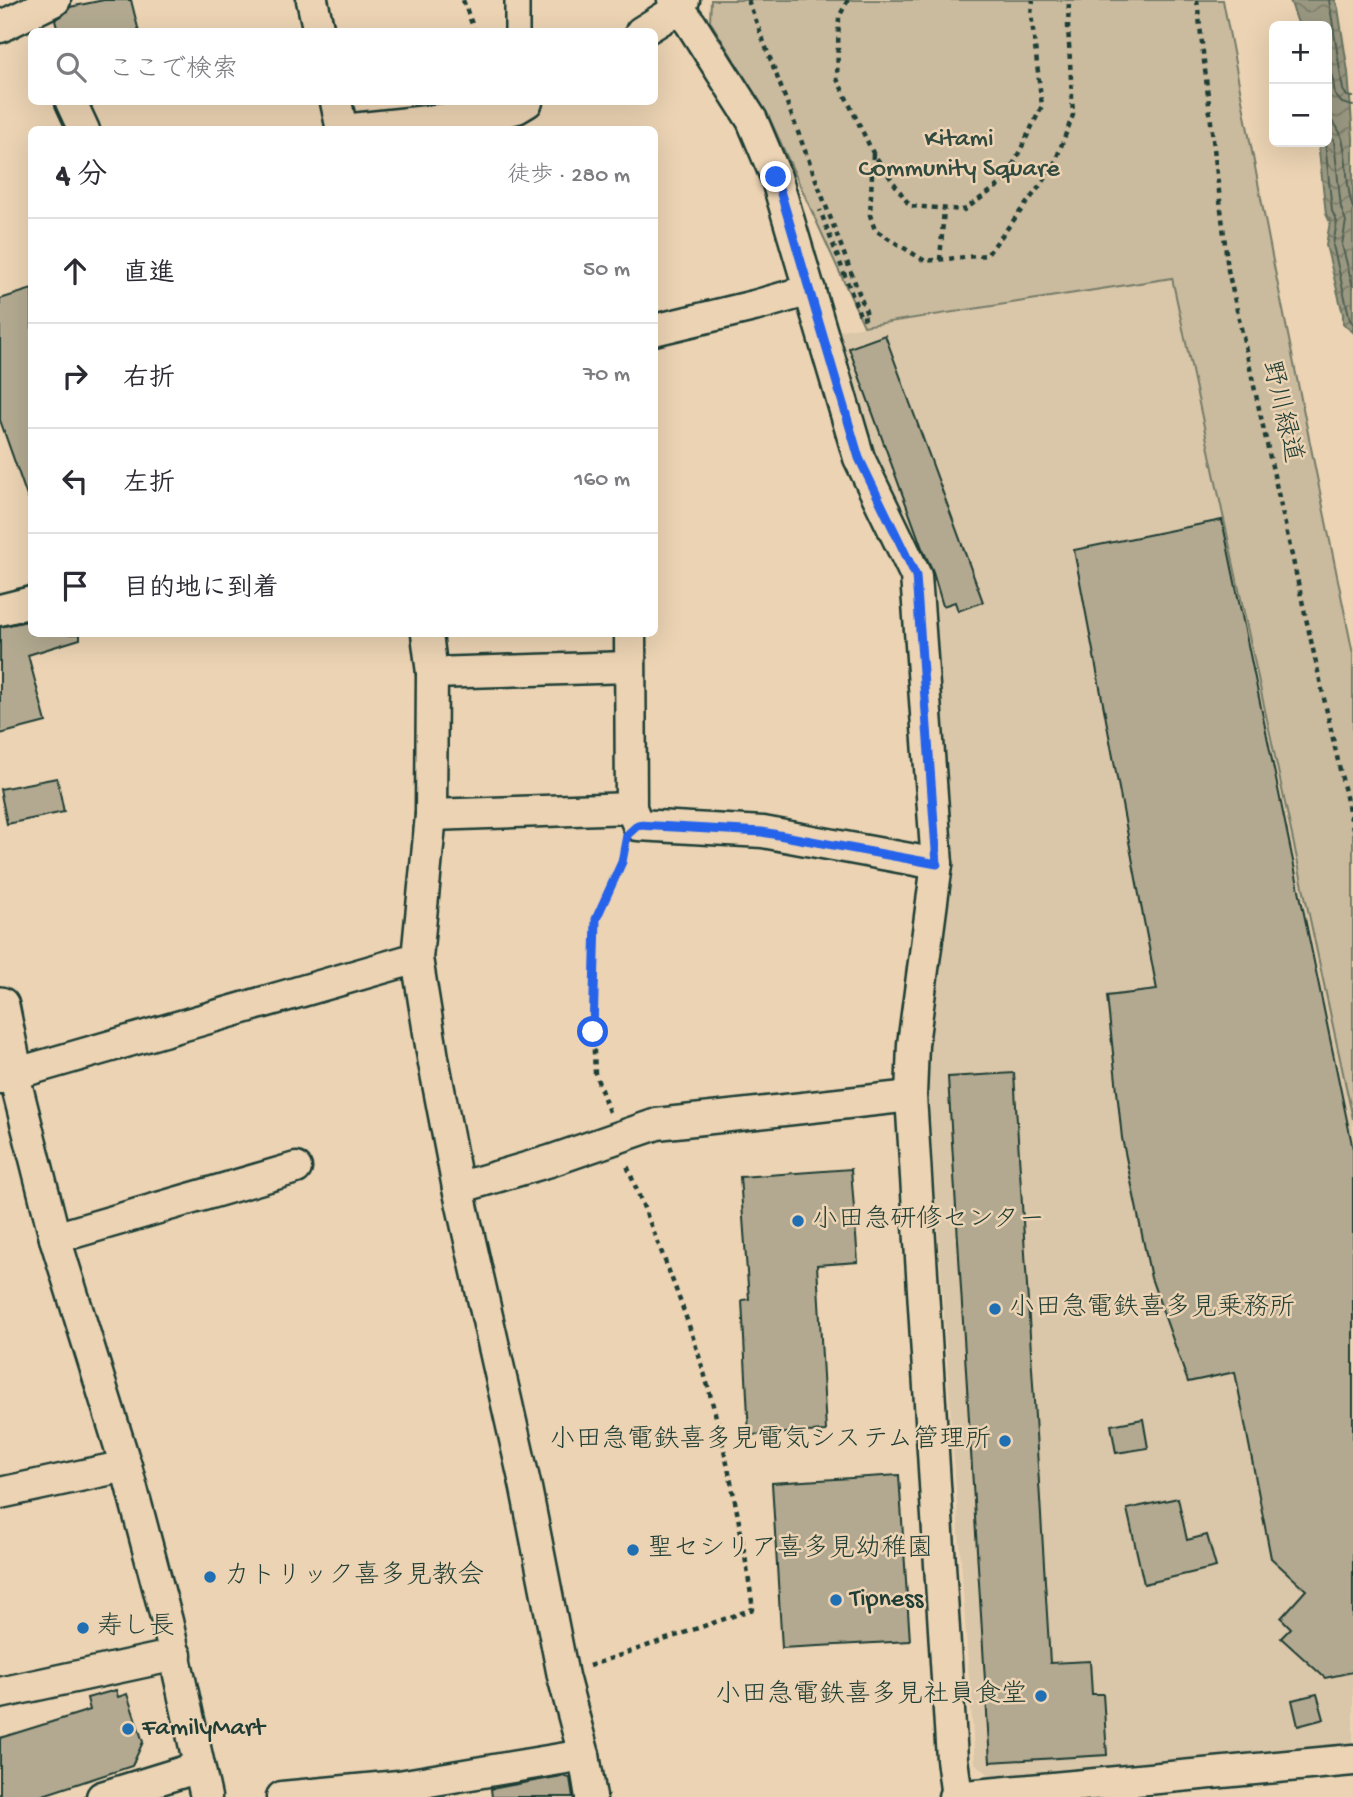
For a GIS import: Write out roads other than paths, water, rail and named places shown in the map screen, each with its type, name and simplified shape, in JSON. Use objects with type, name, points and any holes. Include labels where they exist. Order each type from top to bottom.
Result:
[{"type":"street","points":[[0,27],[55,0]]},
{"type":"street","points":[[312,0],[318,28]]},
{"type":"street","points":[[517,0],[517,28]]},
{"type":"street","points":[[646,28],[678,3],[752,120],[776,177],[859,458],[916,576],[937,864],[913,1044],[911,1096],[956,1797],[1353,1760]]},
{"type":"street","points":[[72,105],[82,126]]},
{"type":"street","points":[[337,105],[342,126]]},
{"type":"street","points":[[380,126],[520,110]]},
{"type":"street","points":[[658,329],[810,290]]},
{"type":"street","points":[[0,610],[28,603]]},
{"type":"street","points":[[427,637],[432,673],[431,816],[417,958],[458,1188],[526,1488],[563,1676],[584,1755],[591,1797]]},
{"type":"street","points":[[630,637],[634,816]]},
{"type":"street","points":[[432,673],[629,667]]},
{"type":"street","points":[[431,816],[634,816],[762,832],[937,864]]},
{"type":"street","points":[[7,1077],[417,958]]},
{"type":"street","points":[[0,1006],[7,1077],[125,1466],[176,1656],[206,1797]]},
{"type":"street","points":[[458,1188],[657,1124],[911,1096]]},
{"type":"street","points":[[55,1238],[296,1168]]},
{"type":"street","points":[[0,1493],[125,1466]]},
{"type":"street","points":[[0,1693],[176,1656]]},
{"type":"street","points":[[282,1797],[399,1786],[584,1755]]},
{"type":"street","points":[[102,1797],[199,1767]]},
{"type":"water","points":[[1290,0],[1335,0],[1348,72],[1353,138],[1353,332],[1343,324],[1343,314],[1326,245],[1330,222],[1326,214],[1319,147],[1332,147],[1332,21],[1297,21]]},
{"type":"place","name":"小田急研修センター","points":[[798,1221]]},
{"type":"place","name":"小田急電鉄喜多見乗務所","points":[[995,1309]]},
{"type":"place","name":"小田急電鉄喜多見電気システム管理所","points":[[1005,1441]]},
{"type":"place","name":"聖セシリア喜多見幼稚園","points":[[633,1550]]},
{"type":"place","name":"カトリック喜多見教会","points":[[210,1577]]},
{"type":"place","name":"Tipness","points":[[836,1600]]},
{"type":"place","name":"寿し長","points":[[83,1628]]},
{"type":"place","name":"小田急電鉄喜多見社員食堂","points":[[1041,1696]]},
{"type":"place","name":"FamilyMart","points":[[128,1729]]},
{"type":"park label","name":"Kitami Community Square","points":[[959,155]]}]
